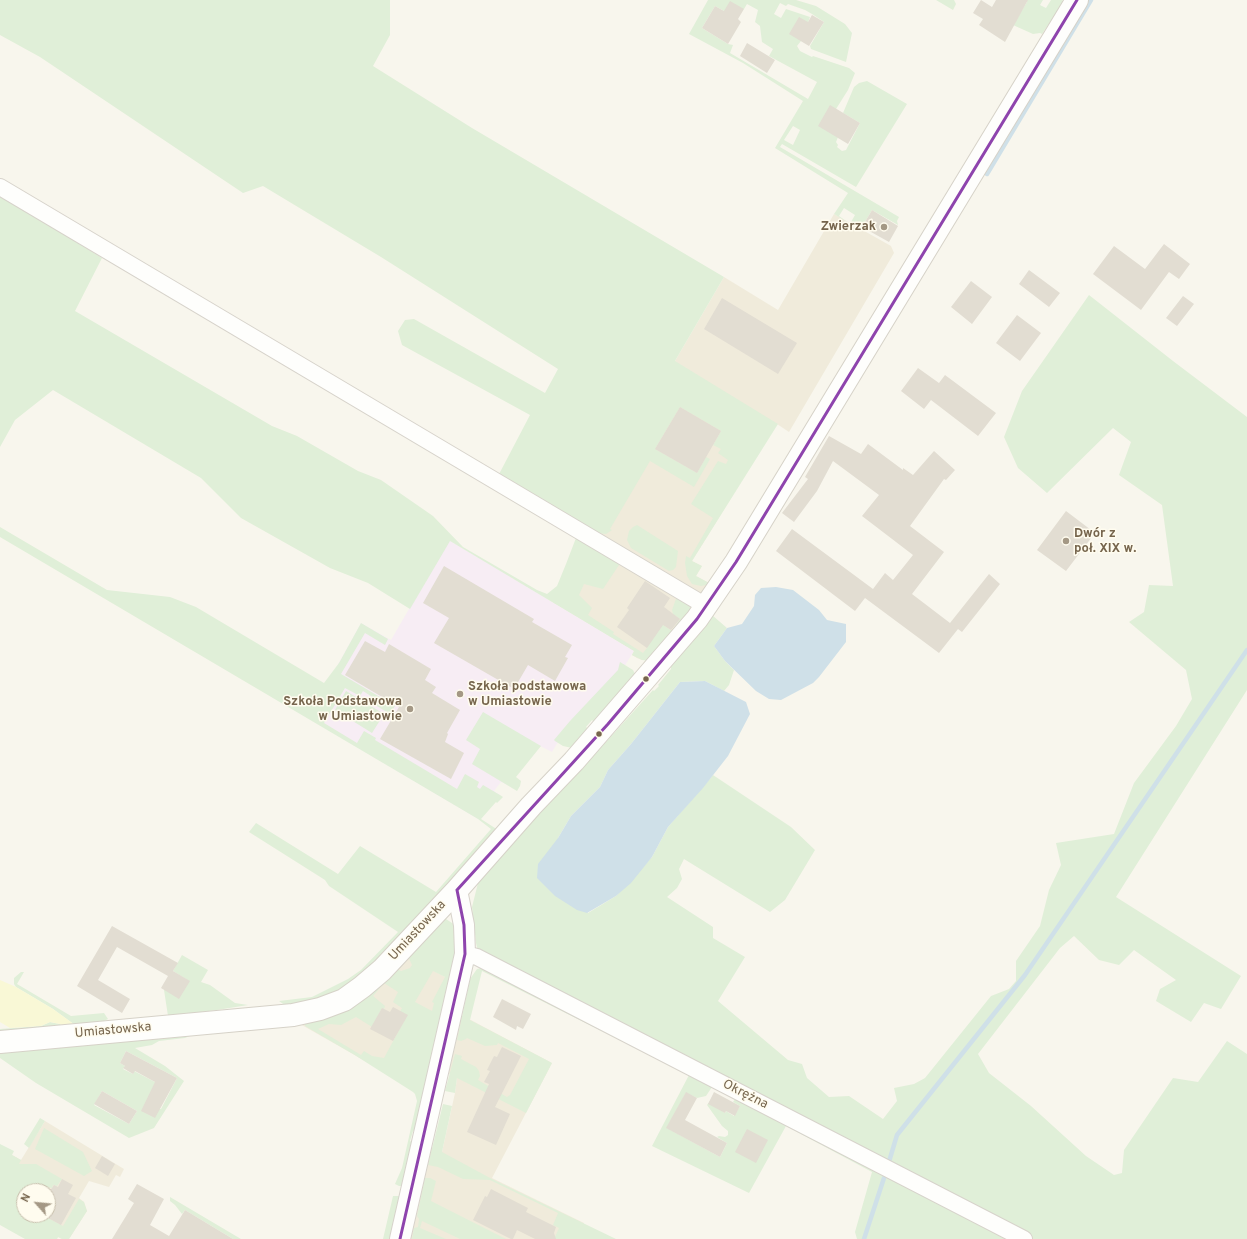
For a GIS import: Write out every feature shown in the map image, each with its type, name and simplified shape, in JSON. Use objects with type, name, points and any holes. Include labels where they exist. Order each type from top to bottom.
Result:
[{"type":"main road","name":"Umiastowska","points":[[0,1042],[293,1015],[320,1009],[344,1000],[382,970],[608,724],[706,606],[736,562],[1077,0]]},
{"type":"street","points":[[0,187],[706,606]]},
{"type":"street","points":[[400,1239],[465,954],[464,924],[457,890]]},
{"type":"street","name":"Okrężna","points":[[465,954],[477,957],[1019,1238]]},
{"type":"shaded area","points":[[0,0],[390,0],[390,35],[373,66],[472,128],[724,277],[675,361],[778,424],[692,561],[702,566],[696,576],[711,584],[701,586],[692,584],[687,576],[685,563],[686,556],[690,558],[713,518],[691,504],[718,461],[726,464],[728,460],[718,453],[721,449],[713,445],[721,431],[680,407],[655,449],[697,473],[706,457],[710,459],[694,487],[650,461],[610,529],[612,530],[606,534],[598,533],[497,478],[530,415],[402,345],[398,331],[405,320],[414,319],[545,393],[558,369],[381,257],[263,186],[243,193],[40,57],[0,35]]},
{"type":"shaded area","points":[[708,0],[796,0],[816,6],[845,24],[852,33],[846,62],[811,49],[810,46],[824,22],[812,14],[788,4],[786,6],[780,3],[774,14],[781,18],[786,9],[810,17],[801,41],[797,46],[800,51],[812,57],[813,56],[849,68],[855,73],[848,90],[836,109],[838,137],[836,142],[838,145],[837,147],[842,151],[846,150],[860,123],[843,113],[854,87],[859,83],[867,81],[907,104],[856,187],[782,144],[780,147],[899,217],[897,221],[898,225],[872,210],[862,227],[851,222],[855,215],[844,208],[839,216],[850,224],[834,214],[848,193],[775,148],[803,101],[743,63],[689,34]],"holes":[[[747,4],[758,10],[755,22],[760,26],[762,42],[773,49],[769,56],[817,82],[808,99],[730,53],[733,45],[728,44],[702,28],[715,6],[724,11],[744,9]],[[793,126],[800,130],[793,145],[784,140]]]},
{"type":"shaded area","points":[[936,0],[954,0],[956,4],[953,10]]},
{"type":"shaded area","points":[[1024,0],[1043,0],[1040,5],[1046,8],[1051,0],[1062,0],[1063,6],[1042,34],[1033,34],[1013,25],[1027,2]]},
{"type":"shaded area","points":[[0,195],[102,258],[75,311],[272,426],[297,436],[358,471],[381,480],[433,516],[463,547],[537,590],[547,594],[557,586],[576,538],[587,542],[621,562],[603,589],[584,584],[579,595],[592,608],[588,615],[614,632],[613,634],[643,653],[660,623],[672,631],[680,619],[673,614],[672,610],[677,596],[690,607],[691,611],[649,661],[642,660],[632,655],[634,651],[450,541],[410,609],[368,583],[330,568],[241,518],[201,478],[53,390],[15,420],[0,447]]},
{"type":"shaded area","points":[[834,214],[891,246],[894,253],[789,432],[777,424],[692,561],[702,566],[696,576],[711,584],[685,621],[642,660],[637,658],[632,655],[634,651],[551,601],[587,542],[675,361],[724,277],[778,310]]},
{"type":"shaded area","points":[[1089,295],[1247,417],[1247,690],[1116,897],[1241,976],[1221,1009],[1204,1003],[1191,1022],[1156,1001],[1160,989],[1176,980],[1134,950],[1119,965],[1099,960],[1074,936],[1060,948],[978,1054],[989,1073],[1031,1106],[1086,1156],[1114,1175],[1122,1173],[1124,1150],[1173,1078],[1198,1082],[1227,1041],[1247,1054],[1247,1239],[1032,1239],[888,1166],[478,951],[476,943],[472,907],[478,883],[530,821],[596,753],[653,690],[654,691],[659,686],[658,685],[671,669],[671,664],[712,615],[727,628],[714,646],[734,670],[729,685],[724,691],[705,681],[680,682],[631,744],[608,770],[600,787],[571,816],[558,838],[588,913],[616,896],[652,857],[668,827],[713,775],[791,827],[815,850],[785,900],[770,912],[684,859],[679,869],[682,879],[677,888],[667,897],[713,927],[713,938],[745,957],[718,1001],[788,1060],[802,1064],[807,1078],[829,1097],[849,1096],[883,1119],[897,1101],[894,1088],[914,1084],[925,1078],[991,996],[1009,989],[1016,981],[1016,961],[1040,926],[1049,890],[1061,865],[1056,843],[1114,834],[1134,783],[1176,726],[1192,699],[1186,670],[1129,622],[1144,612],[1149,585],[1173,586],[1162,505],[1119,475],[1131,442],[1113,428],[1047,493],[1018,468],[1004,437],[1022,391]]},
{"type":"shaded area","points":[[637,525],[678,551],[676,567],[673,570],[669,571],[631,548],[627,540],[629,531]]},
{"type":"shaded area","points":[[0,527],[107,590],[170,597],[196,607],[324,683],[339,663],[361,623],[388,639],[385,645],[365,633],[341,674],[395,706],[390,714],[372,703],[374,698],[363,691],[360,696],[345,688],[324,723],[357,743],[364,731],[376,738],[375,740],[457,789],[465,774],[479,782],[477,787],[480,789],[483,785],[503,797],[497,803],[496,802],[481,819],[498,830],[360,980],[341,993],[289,1008],[279,1001],[312,997],[348,979],[361,970],[398,932],[329,886],[325,880],[249,832],[256,823],[338,874],[360,846],[436,892],[491,829],[478,819],[0,537]]},
{"type":"shaded area","name":"Szkoła podstawowa w Umiastowie","points":[[449,540],[634,651],[622,670],[558,742],[552,752],[538,745],[507,785],[501,782],[494,791],[500,795],[478,819],[308,718],[361,623],[391,640]]},
{"type":"shaded area","points":[[776,587],[793,590],[819,610],[827,620],[846,624],[846,642],[819,677],[813,683],[781,700],[769,699],[756,691],[725,661],[714,646],[727,628],[742,624],[754,606],[755,595],[761,588]]},
{"type":"shaded area","points":[[620,662],[633,670],[635,674],[595,723],[592,720],[586,727],[589,729],[572,748],[563,746],[555,741],[554,740],[570,721],[618,670]]},
{"type":"shaded area","points":[[705,681],[746,702],[750,714],[728,756],[703,788],[668,827],[652,857],[631,883],[616,896],[587,913],[577,910],[555,896],[537,878],[538,864],[558,838],[571,816],[600,787],[608,770],[631,744],[680,682]]},
{"type":"shaded area","points":[[346,691],[384,714],[372,733],[335,710]]},
{"type":"shaded area","points":[[483,712],[541,746],[516,777],[521,781],[517,791],[472,764],[480,749],[466,740]]},
{"type":"shaded area","points":[[446,919],[455,925],[457,956],[416,1130],[413,1131],[410,1141],[413,1143],[402,1186],[399,1186],[395,1184],[402,1168],[417,1101],[415,1094],[353,1054],[305,1026],[305,1021],[395,968],[401,971],[410,968],[412,965],[407,954],[437,922]],"holes":[[[433,971],[445,977],[432,1002],[434,1003],[432,1011],[415,1002]],[[384,983],[398,992],[393,1002],[402,1008],[397,1017],[404,1021],[384,1058],[372,1056],[364,1051],[361,1055],[318,1029],[329,1024],[341,1025],[356,1017],[372,1027],[382,1008],[384,1009],[385,1006],[373,996]]]},
{"type":"shaded area","points":[[399,952],[458,984],[452,1010],[552,1063],[492,1178],[584,1223],[575,1239],[400,1239],[422,1142],[442,1152],[457,1078],[439,1068],[432,1099],[293,1020]]},
{"type":"shaded area","points":[[182,955],[208,970],[201,982],[210,985],[235,1003],[248,1005],[168,1016],[164,990],[189,981],[173,971]]},
{"type":"shaded area","points":[[484,967],[1008,1239],[857,1239],[855,1232],[872,1172],[786,1126],[749,1193],[652,1146],[689,1075],[482,971],[470,1020],[552,1063],[526,1113],[457,1078],[455,1093],[445,1091],[455,1054],[462,1056],[461,1059],[476,1067],[480,1076],[478,1080],[507,1097],[510,1095],[529,1059],[498,1043],[497,1045],[485,1046],[467,1038],[461,1041],[457,1040],[470,979],[477,969]],"holes":[[[712,1087],[735,1099],[733,1102],[740,1106],[734,1116],[726,1111],[725,1113],[710,1101],[707,1105],[722,1126],[728,1131],[728,1135],[725,1137],[717,1137],[727,1143],[720,1157],[667,1128],[686,1093],[697,1098],[706,1096]]]},
{"type":"shaded area","points":[[21,972],[24,972],[17,984],[71,1016],[104,1013],[108,1019],[100,1023],[75,1025],[53,1009],[16,987],[14,984],[14,978]]},
{"type":"shaded area","points":[[50,1022],[60,1024],[65,1028],[0,1033],[0,1029],[41,1026]]},
{"type":"shaded area","points":[[201,1031],[185,1038],[159,1041],[152,1045],[135,1048],[165,1066],[184,1081],[154,1128],[129,1138],[36,1083],[0,1058],[0,1050]],"holes":[[[126,1051],[177,1078],[161,1109],[155,1082],[134,1071],[133,1074],[123,1069],[125,1066],[120,1063]],[[102,1091],[137,1111],[129,1124],[94,1105]]]},
{"type":"shaded area","points":[[443,1104],[452,1106],[442,1152],[492,1179],[616,1239],[554,1239],[559,1228],[553,1225],[558,1213],[490,1180],[463,1179],[438,1167],[428,1165]]},
{"type":"shaded area","points":[[40,1118],[45,1121],[29,1148],[24,1144]]},
{"type":"shaded area","points":[[45,1121],[124,1169],[120,1177],[116,1175],[109,1187],[89,1181],[79,1198],[84,1202],[87,1211],[69,1239],[62,1239],[58,1237],[57,1239],[25,1239],[21,1223],[56,1223],[56,1183],[16,1183],[16,1206],[0,1148],[21,1160]]},
{"type":"shaded area","points":[[44,1128],[83,1152],[92,1171],[84,1176],[35,1149]]},
{"type":"shaded area","points":[[0,1144],[14,1151],[12,1155],[21,1160],[19,1164],[36,1164],[62,1179],[57,1186],[56,1183],[16,1183],[16,1223],[56,1222],[63,1226],[79,1199],[84,1202],[87,1211],[69,1239],[62,1239],[58,1237],[57,1239],[25,1239],[0,1225]]},
{"type":"shaded area","points":[[425,1178],[430,1178],[436,1181],[431,1201],[506,1239],[460,1239],[422,1221],[420,1228],[446,1239],[412,1239],[414,1228],[418,1227],[419,1219],[417,1216]]},
{"type":"shaded area","points":[[393,1196],[399,1196],[400,1198],[393,1239],[383,1239]]},
{"type":"shaded area","points":[[170,1197],[241,1239],[233,1239],[185,1210],[182,1214],[170,1201]]},
{"type":"sand","points":[[0,980],[16,987],[53,1009],[75,1025],[65,1028],[60,1024],[50,1022],[41,1026],[10,1028],[0,1022]]},
{"type":"building","points":[[981,0],[992,7],[996,0],[1028,0],[1005,42],[979,25],[983,19],[973,13]]},
{"type":"building","points":[[730,1],[744,9],[738,19],[741,22],[728,44],[702,28],[715,6],[724,11]]},
{"type":"building","points":[[812,15],[824,22],[809,46],[789,34],[799,17],[808,22]]},
{"type":"building","points":[[747,43],[775,60],[767,73],[740,56]]},
{"type":"building","points":[[830,105],[860,123],[848,144],[818,126]]},
{"type":"building","points":[[872,210],[898,226],[889,242],[862,227]]},
{"type":"building","points":[[1164,244],[1190,264],[1179,279],[1169,272],[1141,310],[1093,274],[1114,246],[1145,269]]},
{"type":"building","points":[[1029,270],[1060,293],[1049,307],[1019,284]]},
{"type":"building","points":[[971,281],[992,297],[972,324],[951,307]]},
{"type":"building","points":[[1183,296],[1194,304],[1177,326],[1166,318]]},
{"type":"building","points":[[722,298],[797,343],[778,374],[704,329]]},
{"type":"building","points":[[1017,315],[1041,333],[1020,361],[996,343]]},
{"type":"building","points":[[918,368],[939,383],[945,375],[996,413],[978,436],[931,400],[924,409],[901,391]]},
{"type":"building","points":[[680,407],[721,431],[697,473],[655,449]]},
{"type":"building","points":[[829,436],[861,454],[868,444],[903,470],[903,468],[913,475],[934,451],[955,470],[946,480],[944,479],[910,526],[944,552],[912,594],[950,623],[989,574],[1000,584],[962,632],[958,629],[939,653],[865,598],[855,611],[776,551],[792,529],[873,589],[885,573],[893,580],[913,555],[862,516],[879,495],[833,461],[817,491],[794,522],[782,513],[808,479],[805,477]]},
{"type":"building","name":"Dwór z poł. XIX w.","points":[[1066,511],[1095,533],[1066,571],[1037,550]]},
{"type":"building","points":[[444,566],[534,619],[532,622],[572,645],[565,657],[568,658],[555,681],[528,665],[514,689],[434,643],[449,618],[423,603]]},
{"type":"building","points":[[645,581],[670,598],[664,607],[680,619],[671,630],[663,625],[647,648],[617,627],[629,610],[627,608]]},
{"type":"building","name":"Szkoła Podstawowa w Umiastowie","points":[[365,641],[385,652],[389,644],[431,669],[425,680],[436,687],[432,693],[460,710],[447,733],[445,742],[464,753],[451,779],[380,739],[399,707],[345,675]]},
{"type":"building","points":[[112,926],[178,963],[173,971],[190,981],[179,999],[161,988],[168,976],[117,947],[98,980],[130,999],[122,1013],[77,986]]},
{"type":"building","points":[[502,999],[531,1014],[523,1029],[517,1026],[516,1030],[493,1017]]},
{"type":"building","points":[[393,1007],[408,1015],[393,1041],[370,1029],[382,1008],[390,1012]]},
{"type":"building","points":[[502,1047],[521,1056],[495,1107],[510,1114],[496,1145],[467,1132],[489,1084],[484,1082],[490,1071],[487,1070],[494,1056],[497,1057]]},
{"type":"building","points":[[126,1051],[177,1078],[155,1118],[141,1111],[155,1082],[135,1071],[133,1074],[123,1068],[125,1066],[120,1063]]},
{"type":"building","points":[[102,1091],[137,1111],[129,1124],[94,1104]]},
{"type":"building","points":[[686,1092],[697,1098],[685,1120],[727,1143],[720,1157],[666,1128]]},
{"type":"building","points":[[714,1092],[740,1106],[735,1116],[726,1111],[725,1113],[708,1104]]},
{"type":"building","points":[[747,1129],[768,1140],[756,1163],[735,1152]]},
{"type":"building","points":[[102,1156],[115,1164],[108,1176],[95,1168]]},
{"type":"building","points":[[62,1179],[73,1185],[68,1194],[76,1198],[61,1225],[56,1222],[56,1186],[58,1187]]},
{"type":"building","points":[[137,1184],[164,1199],[150,1225],[169,1236],[185,1210],[233,1239],[112,1239],[134,1203],[128,1199]]},
{"type":"building","points":[[491,1189],[528,1208],[526,1212],[556,1227],[554,1233],[556,1239],[535,1239],[517,1230],[513,1239],[511,1239],[473,1220],[485,1196],[487,1197]]},
{"type":"waterway","points":[[987,174],[1091,0]]},
{"type":"waterway","points":[[888,1165],[897,1135],[1025,975],[1247,650]]},
{"type":"waterway","points":[[864,1239],[884,1178]]},
{"type":"transit line","points":[[457,890],[608,724],[697,619],[736,562],[1077,0]]},
{"type":"transit line","points":[[400,1239],[465,954],[464,925],[457,890]]},
{"type":"place","name":"Zwierzak","points":[[884,227]]},
{"type":"place","name":"Dwór z poł. XIX w.","points":[[1066,541]]},
{"type":"place","name":"Szkoła podstawowa w Umiastowie","points":[[460,694]]},
{"type":"place","name":"Szkoła Podstawowa w Umiastowie","points":[[410,709]]}]
